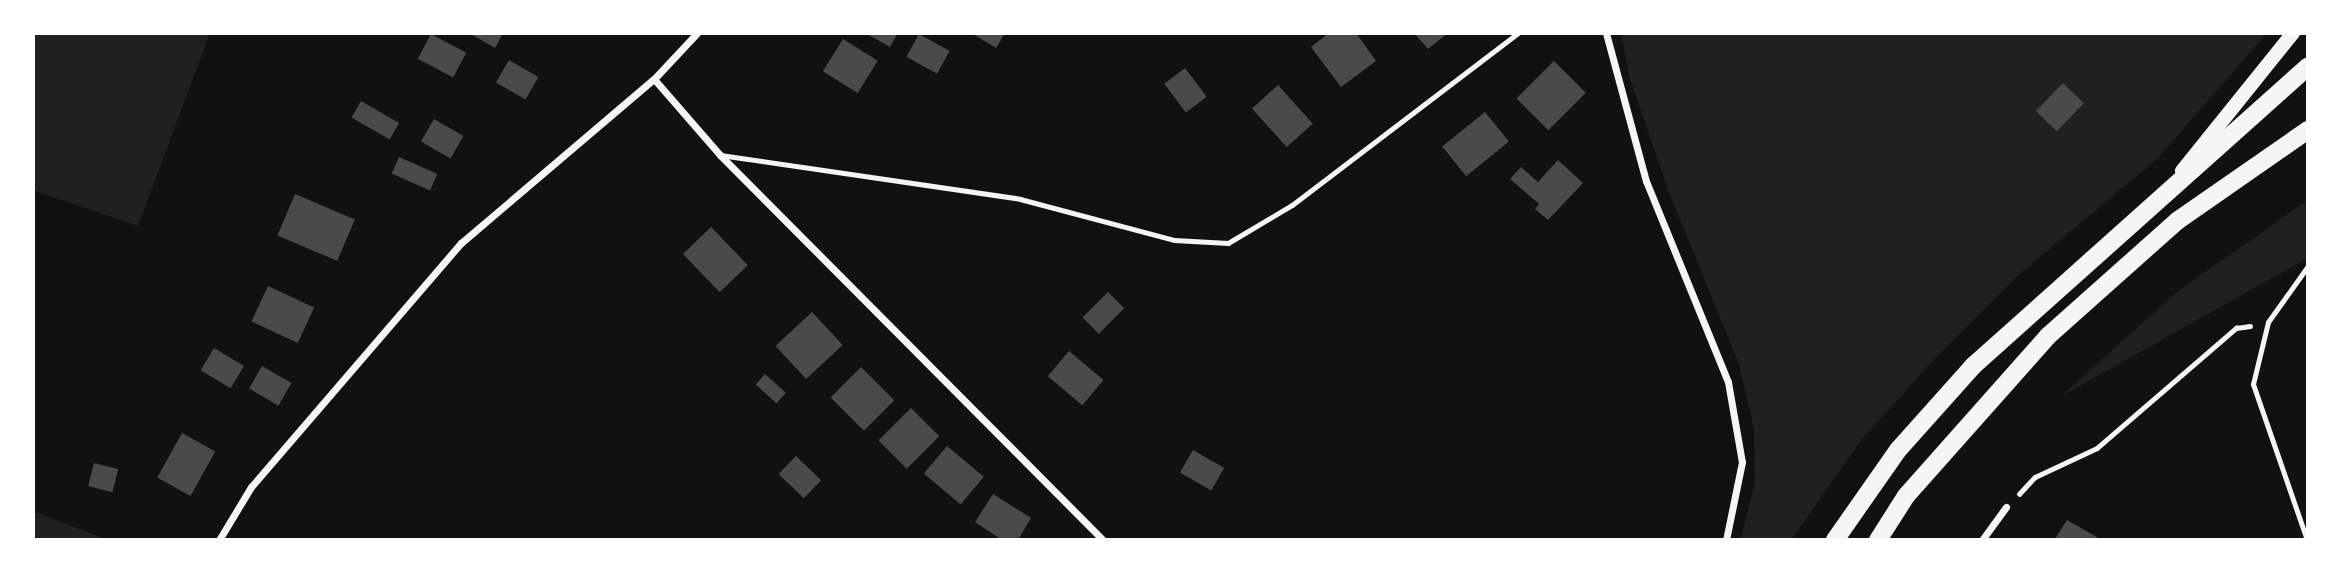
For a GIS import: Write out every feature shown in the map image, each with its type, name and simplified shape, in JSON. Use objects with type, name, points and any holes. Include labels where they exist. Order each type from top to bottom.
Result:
[{"type":"main road","points":[[2160,198],[2293,33]]},
{"type":"main road","points":[[1835,540],[1898,450],[1973,366],[2308,66]]},
{"type":"main road","points":[[1878,540],[1906,496],[2048,336],[2176,221],[2308,130]]},
{"type":"street","points":[[219,540],[251,487],[461,243],[654,79],[697,33]]},
{"type":"street","points":[[1606,33],[1646,181],[1728,382],[1742,462],[1726,540]]},
{"type":"street","points":[[654,79],[720,156],[1103,540]]},
{"type":"street","points":[[1982,540],[2006,507]]},
{"type":"lane","points":[[720,156],[1020,200],[1174,240],[1228,243],[1292,205],[1518,33]]},
{"type":"lane","points":[[2307,540],[2253,384],[2268,322],[2308,266]]},
{"type":"path","points":[[2006,507],[2035,477],[2097,448],[2236,328],[2268,322]]},
{"type":"shaded area","points":[[33,33],[210,33],[138,226],[33,190]]},
{"type":"shaded area","points":[[1621,33],[2267,33],[2157,159],[2015,278],[1939,354],[1862,439],[1791,540],[1740,540],[1755,484],[1754,429],[1739,364],[1670,195],[1629,76]]},
{"type":"shaded area","points":[[2308,200],[2308,258],[2060,397],[2178,291]]},
{"type":"shaded area","points":[[33,511],[108,540],[33,540]]},
{"type":"building","points":[[469,33],[503,33],[495,48]]},
{"type":"building","points":[[865,33],[898,33],[890,47]]},
{"type":"building","points":[[971,33],[1005,33],[996,48]]},
{"type":"building","points":[[1329,33],[1356,33],[1376,61],[1341,87],[1311,47]]},
{"type":"building","points":[[1414,33],[1448,33],[1428,49]]},
{"type":"building","points":[[431,34],[466,53],[453,78],[418,59]]},
{"type":"building","points":[[919,34],[950,51],[937,74],[906,57]]},
{"type":"building","points":[[843,39],[878,61],[858,93],[823,71]]},
{"type":"building","points":[[509,60],[538,77],[525,100],[496,83]]},
{"type":"building","points":[[1554,61],[1586,93],[1548,130],[1517,98]]},
{"type":"building","points":[[1185,68],[1207,97],[1186,112],[1164,84]]},
{"type":"building","points":[[2063,83],[2084,103],[2057,131],[2036,111]]},
{"type":"building","points":[[1278,85],[1313,124],[1287,147],[1252,108]]},
{"type":"building","points":[[361,101],[399,123],[390,139],[352,117]]},
{"type":"building","points":[[1485,112],[1509,142],[1466,176],[1442,147]]},
{"type":"building","points":[[434,119],[463,136],[450,159],[421,142]]},
{"type":"building","points":[[399,157],[437,174],[430,191],[392,173]]},
{"type":"building","points":[[1558,160],[1583,183],[1548,220],[1535,209],[1539,204],[1510,179],[1521,167],[1538,182]]},
{"type":"building","points":[[295,194],[355,219],[337,261],[277,235]]},
{"type":"building","points":[[711,227],[748,265],[720,292],[683,254]]},
{"type":"building","points":[[268,286],[314,308],[298,343],[252,321]]},
{"type":"building","points":[[1108,292],[1124,308],[1099,334],[1083,317]]},
{"type":"building","points":[[812,312],[843,345],[806,379],[775,346]]},
{"type":"building","points":[[214,348],[244,366],[231,388],[201,370]]},
{"type":"building","points":[[1069,351],[1103,380],[1082,405],[1048,376]]},
{"type":"building","points":[[262,366],[291,383],[278,406],[249,389]]},
{"type":"building","points":[[861,367],[894,400],[864,431],[831,397]]},
{"type":"building","points":[[765,374],[786,393],[776,403],[756,384]]},
{"type":"building","points":[[911,408],[939,436],[907,469],[878,441]]},
{"type":"building","points":[[182,433],[215,451],[191,496],[157,478]]},
{"type":"building","points":[[947,446],[984,477],[961,504],[924,474]]},
{"type":"building","points":[[1193,450],[1224,468],[1211,491],[1180,473]]},
{"type":"building","points":[[796,456],[821,480],[804,498],[779,474]]},
{"type":"building","points":[[94,463],[118,469],[112,492],[88,486]]},
{"type":"building","points":[[993,494],[1031,518],[1018,540],[1002,540],[975,522]]},
{"type":"building","points":[[2067,520],[2102,540],[2055,539]]}]
